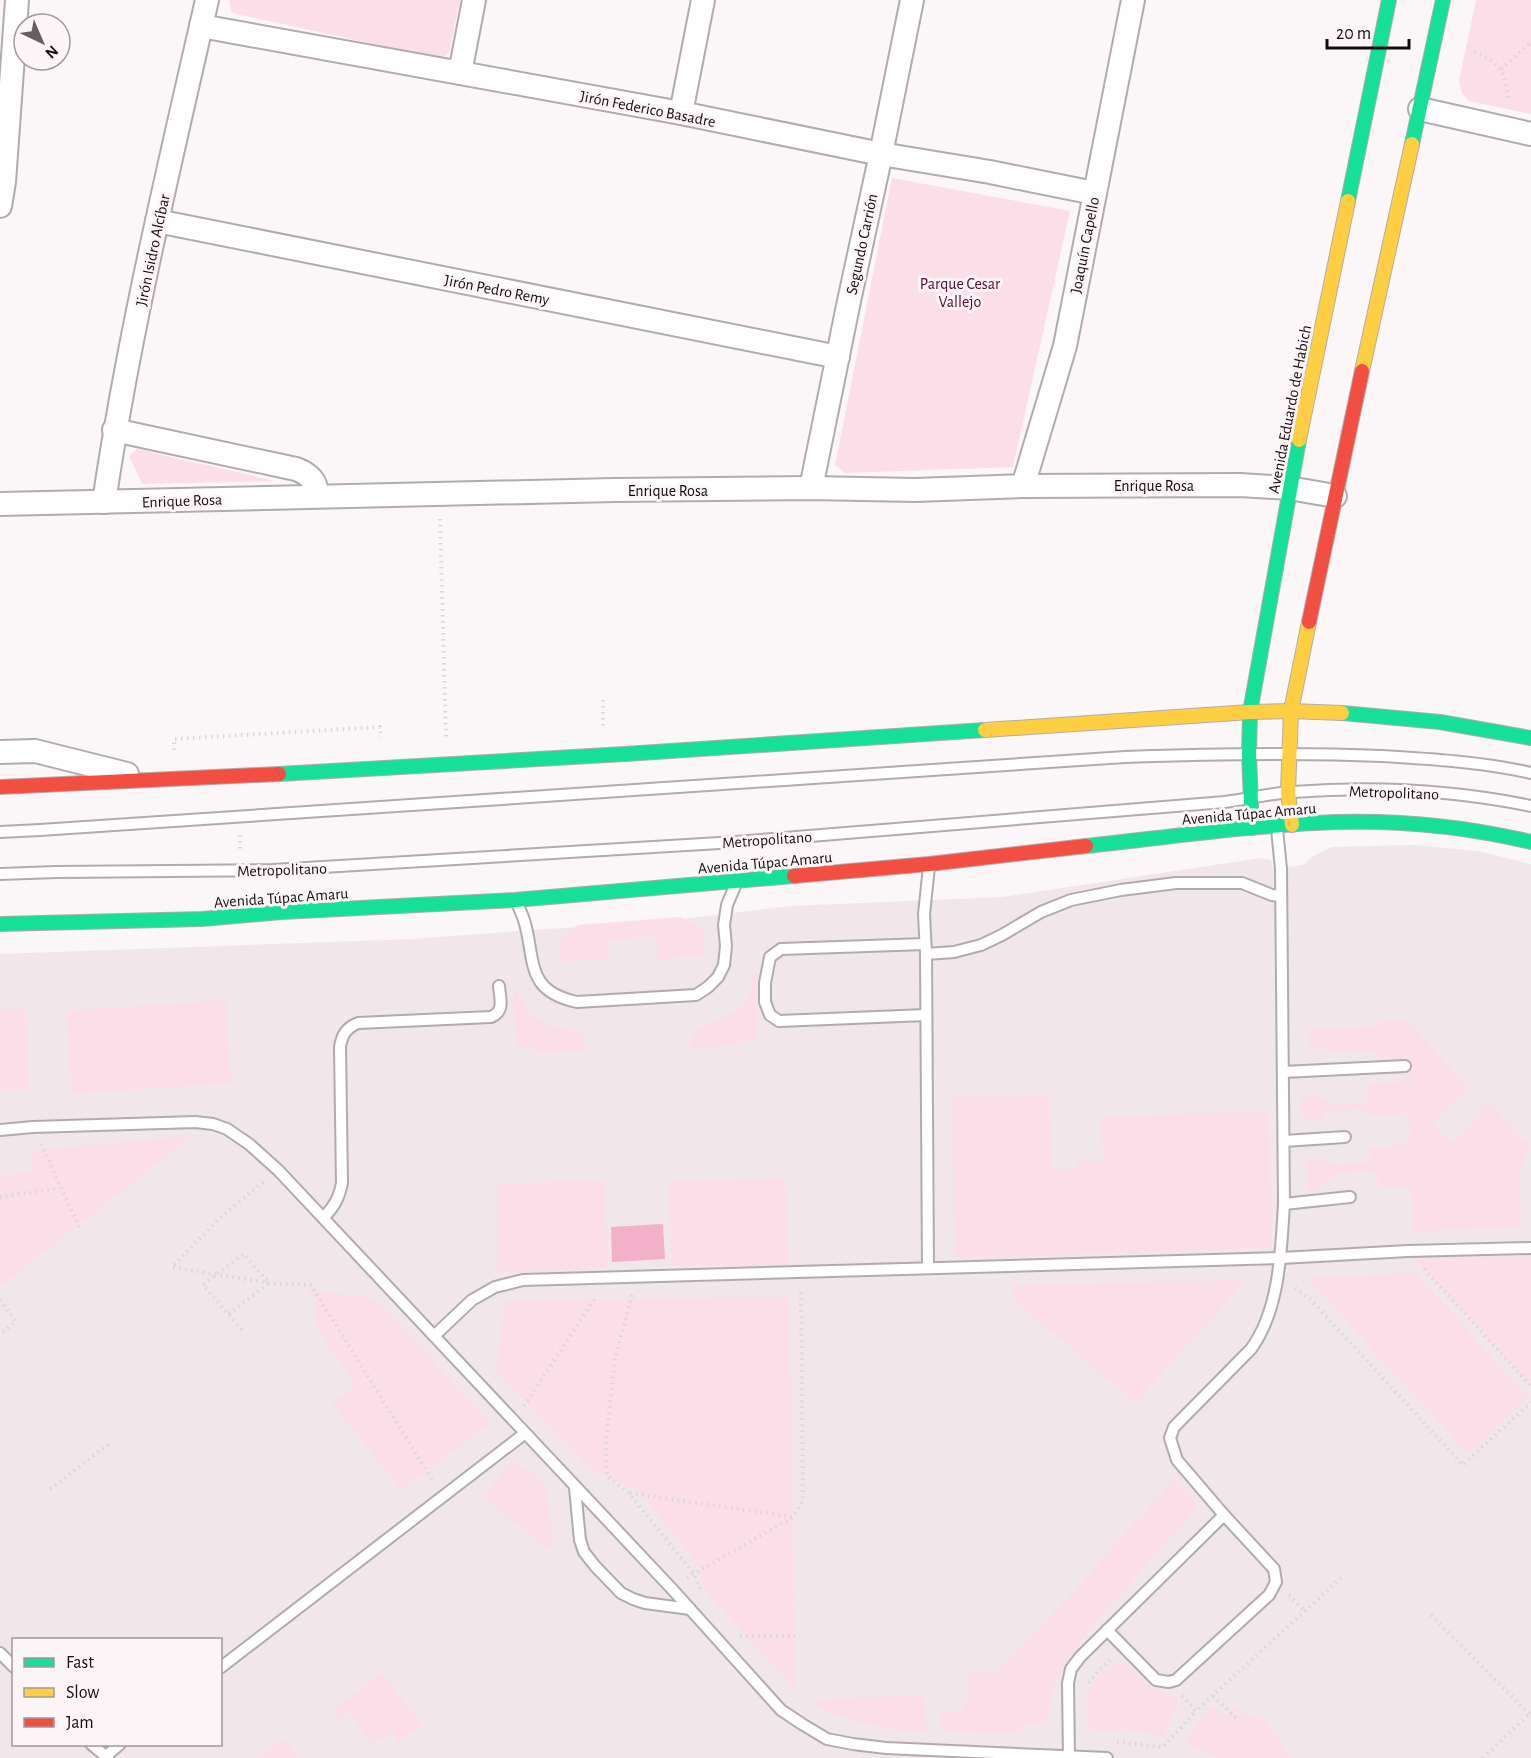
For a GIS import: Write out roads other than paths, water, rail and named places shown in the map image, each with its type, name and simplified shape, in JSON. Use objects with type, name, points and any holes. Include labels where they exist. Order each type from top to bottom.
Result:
[{"type":"main road","name":"Avenida Eduardo de Habich","points":[[1252,828],[1250,712],[1289,488],[1389,0]]},
{"type":"main road","points":[[1292,825],[1288,792],[1291,711],[1335,496],[1443,0]]},
{"type":"main road","points":[[0,787],[168,781],[1250,712],[1338,713],[1440,722],[1531,738]]},
{"type":"main road","name":"Avenida Túpac Amaru","points":[[0,924],[202,919],[282,912],[515,900],[929,864],[1252,828],[1337,822],[1403,823],[1498,834],[1531,842]]},
{"type":"street","points":[[0,206],[4,182],[18,0]]},
{"type":"street","name":"Jirón Isidro Alcíbar","points":[[104,502],[114,430],[157,220],[207,0]]},
{"type":"street","points":[[460,73],[474,0]]},
{"type":"street","points":[[681,113],[703,0]]},
{"type":"street","name":"Segundo Carrión","points":[[811,488],[912,0]]},
{"type":"street","name":"Joaquín Capello","points":[[1023,486],[1065,346],[1133,0]]},
{"type":"street","name":"Jirón Federico Basadre","points":[[201,26],[681,113],[881,154],[990,172],[1095,193]]},
{"type":"street","points":[[1420,109],[1531,134]]},
{"type":"street","name":"Jirón Pedro Remy","points":[[157,220],[838,357]]},
{"type":"street","points":[[114,430],[296,469],[306,473],[313,480],[317,489],[315,496]]},
{"type":"street","name":"Enrique Rosa","points":[[0,504],[315,496],[811,488],[915,490],[1023,486],[1240,485],[1289,488],[1335,496]]},
{"type":"street","points":[[0,752],[35,751],[168,781]]},
{"type":"lane","name":"Metropolitano","points":[[0,832],[1125,758],[1333,754],[1429,758],[1531,773]]},
{"type":"lane","name":"Metropolitano","points":[[0,874],[285,870],[736,842],[1225,802],[1288,792],[1405,790],[1531,806]]},
{"type":"lane","points":[[1107,1630],[1156,1680],[1169,1682],[1182,1677],[1269,1595],[1276,1582],[1274,1569],[1177,1460],[1170,1438],[1174,1427],[1251,1349],[1259,1338],[1270,1309],[1281,1258],[1284,1141],[1281,869],[1276,826]]},
{"type":"lane","points":[[928,1268],[924,914],[929,864]]},
{"type":"lane","points":[[515,900],[524,921],[533,969],[548,989],[562,999],[577,1002],[696,995],[718,977],[724,966],[726,946],[724,924],[727,905],[737,882]]},
{"type":"lane","points":[[926,1015],[780,1021],[770,1015],[765,1002],[765,983],[770,957],[781,949],[925,949],[954,952],[981,945],[1041,912],[1071,900],[1120,890],[1176,883],[1242,883],[1272,896],[1281,896]]},
{"type":"lane","points":[[324,1217],[340,1196],[342,1183],[340,1047],[345,1030],[358,1023],[491,1017],[501,1008],[499,986]]},
{"type":"lane","points":[[1283,1072],[1405,1066]]},
{"type":"lane","points":[[0,1130],[195,1122],[213,1124],[249,1144],[324,1217],[524,1434],[672,1589],[781,1710],[827,1739],[886,1748],[1107,1758]]},
{"type":"lane","points":[[1284,1141],[1345,1137]]},
{"type":"lane","points":[[1284,1204],[1350,1197]]},
{"type":"lane","points":[[435,1336],[472,1300],[495,1287],[523,1280],[1281,1258],[1408,1251],[1531,1248]]},
{"type":"lane","points":[[222,1666],[524,1434]]},
{"type":"lane","points":[[575,1488],[580,1540],[584,1552],[595,1566],[621,1593],[633,1599],[645,1604],[690,1609]]},
{"type":"lane","points":[[1069,1757],[1068,1683],[1071,1669],[1080,1657],[1224,1515]]},
{"type":"lane","points":[[0,1653],[12,1665]]},
{"type":"lane","points":[[93,1746],[107,1757],[118,1746]]},
{"type":"park label","name":"Parque Cesar Vallejo","points":[[960,292]]}]
